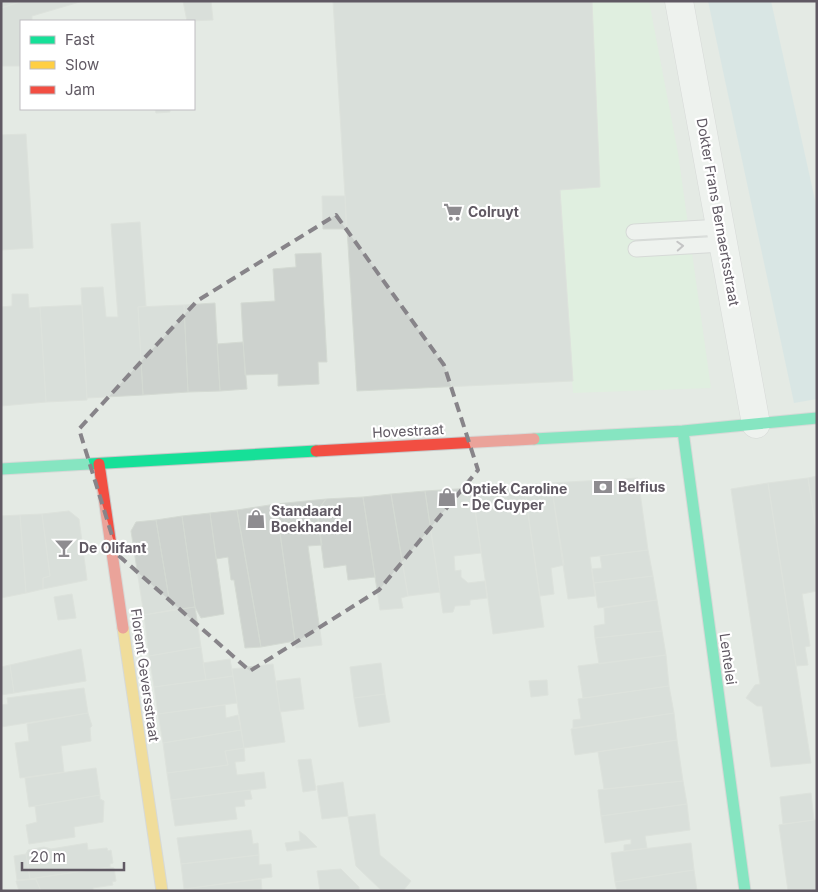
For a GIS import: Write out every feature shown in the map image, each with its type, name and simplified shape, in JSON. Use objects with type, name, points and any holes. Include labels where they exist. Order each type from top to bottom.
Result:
[{"type":"street","name":"Dokter Frans Bernaertsstraat","points":[[679,1],[756,424]]},
{"type":"street","name":"Hovestraat","points":[[1,469],[683,431],[817,418]]},
{"type":"street","name":"Lentelei","points":[[683,431],[745,891]]},
{"type":"street","name":"Florent Geversstraat","points":[[98,464],[162,891]]},
{"type":"lane","points":[[634,232],[722,235]]},
{"type":"lane","points":[[636,249],[722,235]]},
{"type":"highlighted area","points":[[336,215],[444,365],[478,470],[379,590],[250,671],[118,555],[79,429],[197,301]]},
{"type":"shaded area","name":"Colruyt","points":[[334,1],[649,1],[678,153],[711,388],[573,393],[572,381],[357,391]]},
{"type":"shaded area","points":[[708,1],[771,1],[817,209],[817,399],[794,403]]},
{"type":"building","points":[[1,1],[23,1],[1,8]]},
{"type":"building","points":[[23,1],[83,1],[32,16],[32,20],[20,20],[20,66],[1,66],[1,8]]},
{"type":"building","points":[[183,1],[211,1],[213,20],[187,20]]},
{"type":"building","name":"Colruyt","points":[[333,1],[592,1],[600,187],[560,190],[573,381],[357,391]]},
{"type":"building","points":[[155,110],[170,110],[170,112],[156,113]]},
{"type":"building","points":[[26,134],[33,248],[1,250],[1,135]]},
{"type":"building","points":[[322,196],[345,196],[346,229],[323,229]]},
{"type":"building","points":[[140,222],[146,306],[138,307],[143,395],[87,398],[81,288],[103,287],[106,317],[118,317],[111,224]]},
{"type":"building","points":[[321,253],[327,362],[318,362],[319,384],[278,386],[278,374],[245,375],[241,303],[275,301],[273,269],[296,267],[295,254]]},
{"type":"building","points":[[12,294],[28,294],[29,308],[40,307],[46,402],[1,406],[1,307],[12,306]]},
{"type":"building","points":[[215,303],[220,391],[188,392],[184,305]]},
{"type":"building","points":[[82,305],[87,400],[46,402],[40,307]]},
{"type":"building","points":[[184,305],[188,392],[143,395],[138,307]]},
{"type":"building","points":[[243,342],[247,389],[220,391],[217,344]]},
{"type":"building","points":[[817,476],[817,536],[808,478]]},
{"type":"building","points":[[638,478],[648,550],[590,557],[595,596],[568,599],[551,483]]},
{"type":"building","points":[[808,478],[817,536],[817,591],[802,594],[810,646],[805,647],[808,665],[796,666],[768,483]]},
{"type":"building","points":[[551,483],[564,565],[551,568],[554,594],[540,596],[524,485]]},
{"type":"building","points":[[768,483],[811,763],[771,767],[762,706],[757,706],[746,698],[755,685],[760,684],[731,489]]},
{"type":"building","points":[[524,485],[544,627],[493,634],[472,488]]},
{"type":"building","points":[[472,488],[481,553],[454,556],[455,571],[461,570],[461,577],[468,583],[485,581],[487,598],[470,600],[470,605],[455,606],[453,612],[443,613],[425,491]]},
{"type":"building","points":[[425,491],[440,592],[408,596],[391,494]]},
{"type":"building","points":[[391,494],[408,596],[401,598],[403,608],[380,610],[363,497]]},
{"type":"building","points":[[363,497],[375,577],[348,580],[346,565],[324,568],[317,511],[326,499]]},
{"type":"building","points":[[326,499],[317,511],[322,545],[308,546],[322,645],[296,648],[276,504]]},
{"type":"building","points":[[276,504],[295,641],[261,647],[237,510]]},
{"type":"building","points":[[237,510],[261,647],[245,648],[234,580],[231,580],[228,557],[216,559],[210,513]]},
{"type":"building","name":"De Olifant","points":[[69,511],[79,519],[87,580],[43,589],[43,578],[50,576],[42,514]]},
{"type":"building","points":[[210,513],[224,614],[201,618],[195,607],[182,516]]},
{"type":"building","points":[[42,514],[50,576],[43,578],[43,589],[26,593],[20,515]]},
{"type":"building","points":[[20,515],[26,593],[1,598],[1,516]]},
{"type":"building","points":[[182,516],[195,607],[171,610],[156,520]]},
{"type":"building","points":[[156,520],[171,610],[144,615],[131,531],[136,522]]},
{"type":"building","points":[[648,550],[653,576],[594,583],[592,569],[602,568],[600,556]]},
{"type":"building","points":[[653,576],[657,600],[598,608],[594,583]]},
{"type":"building","points":[[72,594],[76,618],[58,620],[54,597]]},
{"type":"building","points":[[657,600],[662,631],[595,638],[594,626],[605,624],[604,608]]},
{"type":"building","points":[[195,607],[201,647],[149,656],[144,615]]},
{"type":"building","points":[[662,631],[666,655],[599,664],[595,638]]},
{"type":"building","points":[[201,647],[206,680],[154,687],[149,656]]},
{"type":"building","points":[[81,649],[86,681],[14,693],[10,665]]},
{"type":"building","points":[[666,655],[669,686],[583,698],[578,666]]},
{"type":"building","points":[[230,659],[233,676],[206,680],[203,663]]},
{"type":"building","points":[[381,663],[385,694],[354,698],[350,667]]},
{"type":"building","points":[[273,664],[285,742],[244,748],[232,669]]},
{"type":"building","points":[[10,665],[14,693],[1,695],[1,667]]},
{"type":"building","points":[[233,676],[237,703],[158,714],[154,687]]},
{"type":"building","points":[[300,678],[304,709],[280,712],[276,681]]},
{"type":"building","points":[[547,680],[548,695],[531,697],[529,681]]},
{"type":"building","points":[[669,686],[674,713],[573,728],[573,720],[581,719],[578,699]]},
{"type":"building","points":[[84,688],[88,713],[1,727],[1,705],[8,704],[7,698]]},
{"type":"building","points":[[385,694],[390,722],[359,727],[354,698]]},
{"type":"building","points":[[225,705],[226,718],[238,715],[241,730],[163,743],[158,714]]},
{"type":"building","points":[[88,713],[92,726],[90,728],[91,741],[61,746],[64,772],[20,778],[15,743],[29,741],[27,724]]},
{"type":"building","points":[[674,713],[677,740],[575,755],[571,729]]},
{"type":"building","points":[[241,730],[244,748],[225,751],[228,765],[167,773],[163,743]]},
{"type":"building","points":[[677,740],[683,781],[604,789],[598,752]]},
{"type":"building","points":[[244,748],[245,761],[235,762],[237,775],[264,772],[266,788],[171,800],[167,773],[228,765],[225,751]]},
{"type":"building","points":[[311,759],[316,790],[303,792],[298,760]]},
{"type":"building","points":[[96,768],[100,795],[29,807],[25,778]]},
{"type":"building","points":[[683,781],[687,804],[601,816],[598,790]]},
{"type":"building","points":[[343,782],[348,816],[322,819],[317,786]]},
{"type":"building","points":[[250,790],[252,799],[244,800],[245,806],[235,807],[237,819],[175,826],[171,800]]},
{"type":"building","points":[[811,793],[814,820],[783,824],[780,797]]},
{"type":"building","points":[[100,795],[100,799],[104,801],[103,822],[74,827],[75,837],[29,844],[26,825],[37,822],[35,806]]},
{"type":"building","points":[[687,804],[690,830],[645,836],[647,848],[624,851],[624,845],[631,844],[631,839],[605,843],[601,816]]},
{"type":"building","points":[[375,814],[380,855],[411,881],[403,891],[382,891],[356,866],[348,817]]},
{"type":"building","points":[[817,820],[817,891],[788,891],[779,825]]},
{"type":"building","points":[[251,830],[253,844],[258,843],[259,855],[181,864],[177,838]]},
{"type":"building","points":[[299,831],[317,847],[287,851],[285,843],[300,841]]},
{"type":"building","points":[[87,843],[88,850],[107,848],[108,851],[111,850],[113,863],[110,864],[110,867],[30,879],[26,854],[28,850],[44,847],[51,849]]},
{"type":"building","points":[[691,843],[694,870],[615,882],[611,853]]},
{"type":"building","points":[[26,854],[30,879],[17,880],[14,856]]},
{"type":"building","points":[[259,855],[259,865],[271,864],[272,877],[184,889],[181,864]]},
{"type":"building","points":[[114,868],[116,881],[112,882],[113,885],[93,888],[93,891],[41,891],[35,878]]},
{"type":"building","points":[[341,869],[359,887],[359,891],[320,891],[317,871]]},
{"type":"building","points":[[694,870],[697,891],[617,891],[615,882]]},
{"type":"building","points":[[36,879],[41,891],[19,891],[16,881]]},
{"type":"building","points":[[261,879],[262,891],[185,891],[184,889]]},
{"type":"traffic: fast","points":[[534,439],[683,431],[817,418]]},
{"type":"traffic: fast","points":[[683,431],[745,891]]},
{"type":"traffic: fast","points":[[1,469],[316,451]]},
{"type":"traffic: slow","points":[[123,628],[162,891]]},
{"type":"traffic: jam","points":[[316,451],[534,439]]},
{"type":"traffic: jam","points":[[99,464],[123,628]]},
{"type":"place","name":"Colruyt","points":[[453,212]]},
{"type":"place","name":"Belfius","points":[[603,487]]},
{"type":"place","name":"Optiek Caroline - De Cuyper","points":[[447,497]]},
{"type":"place","name":"Standaard Boekhandel","points":[[256,519]]},
{"type":"place","name":"De Olifant","points":[[64,548]]}]
